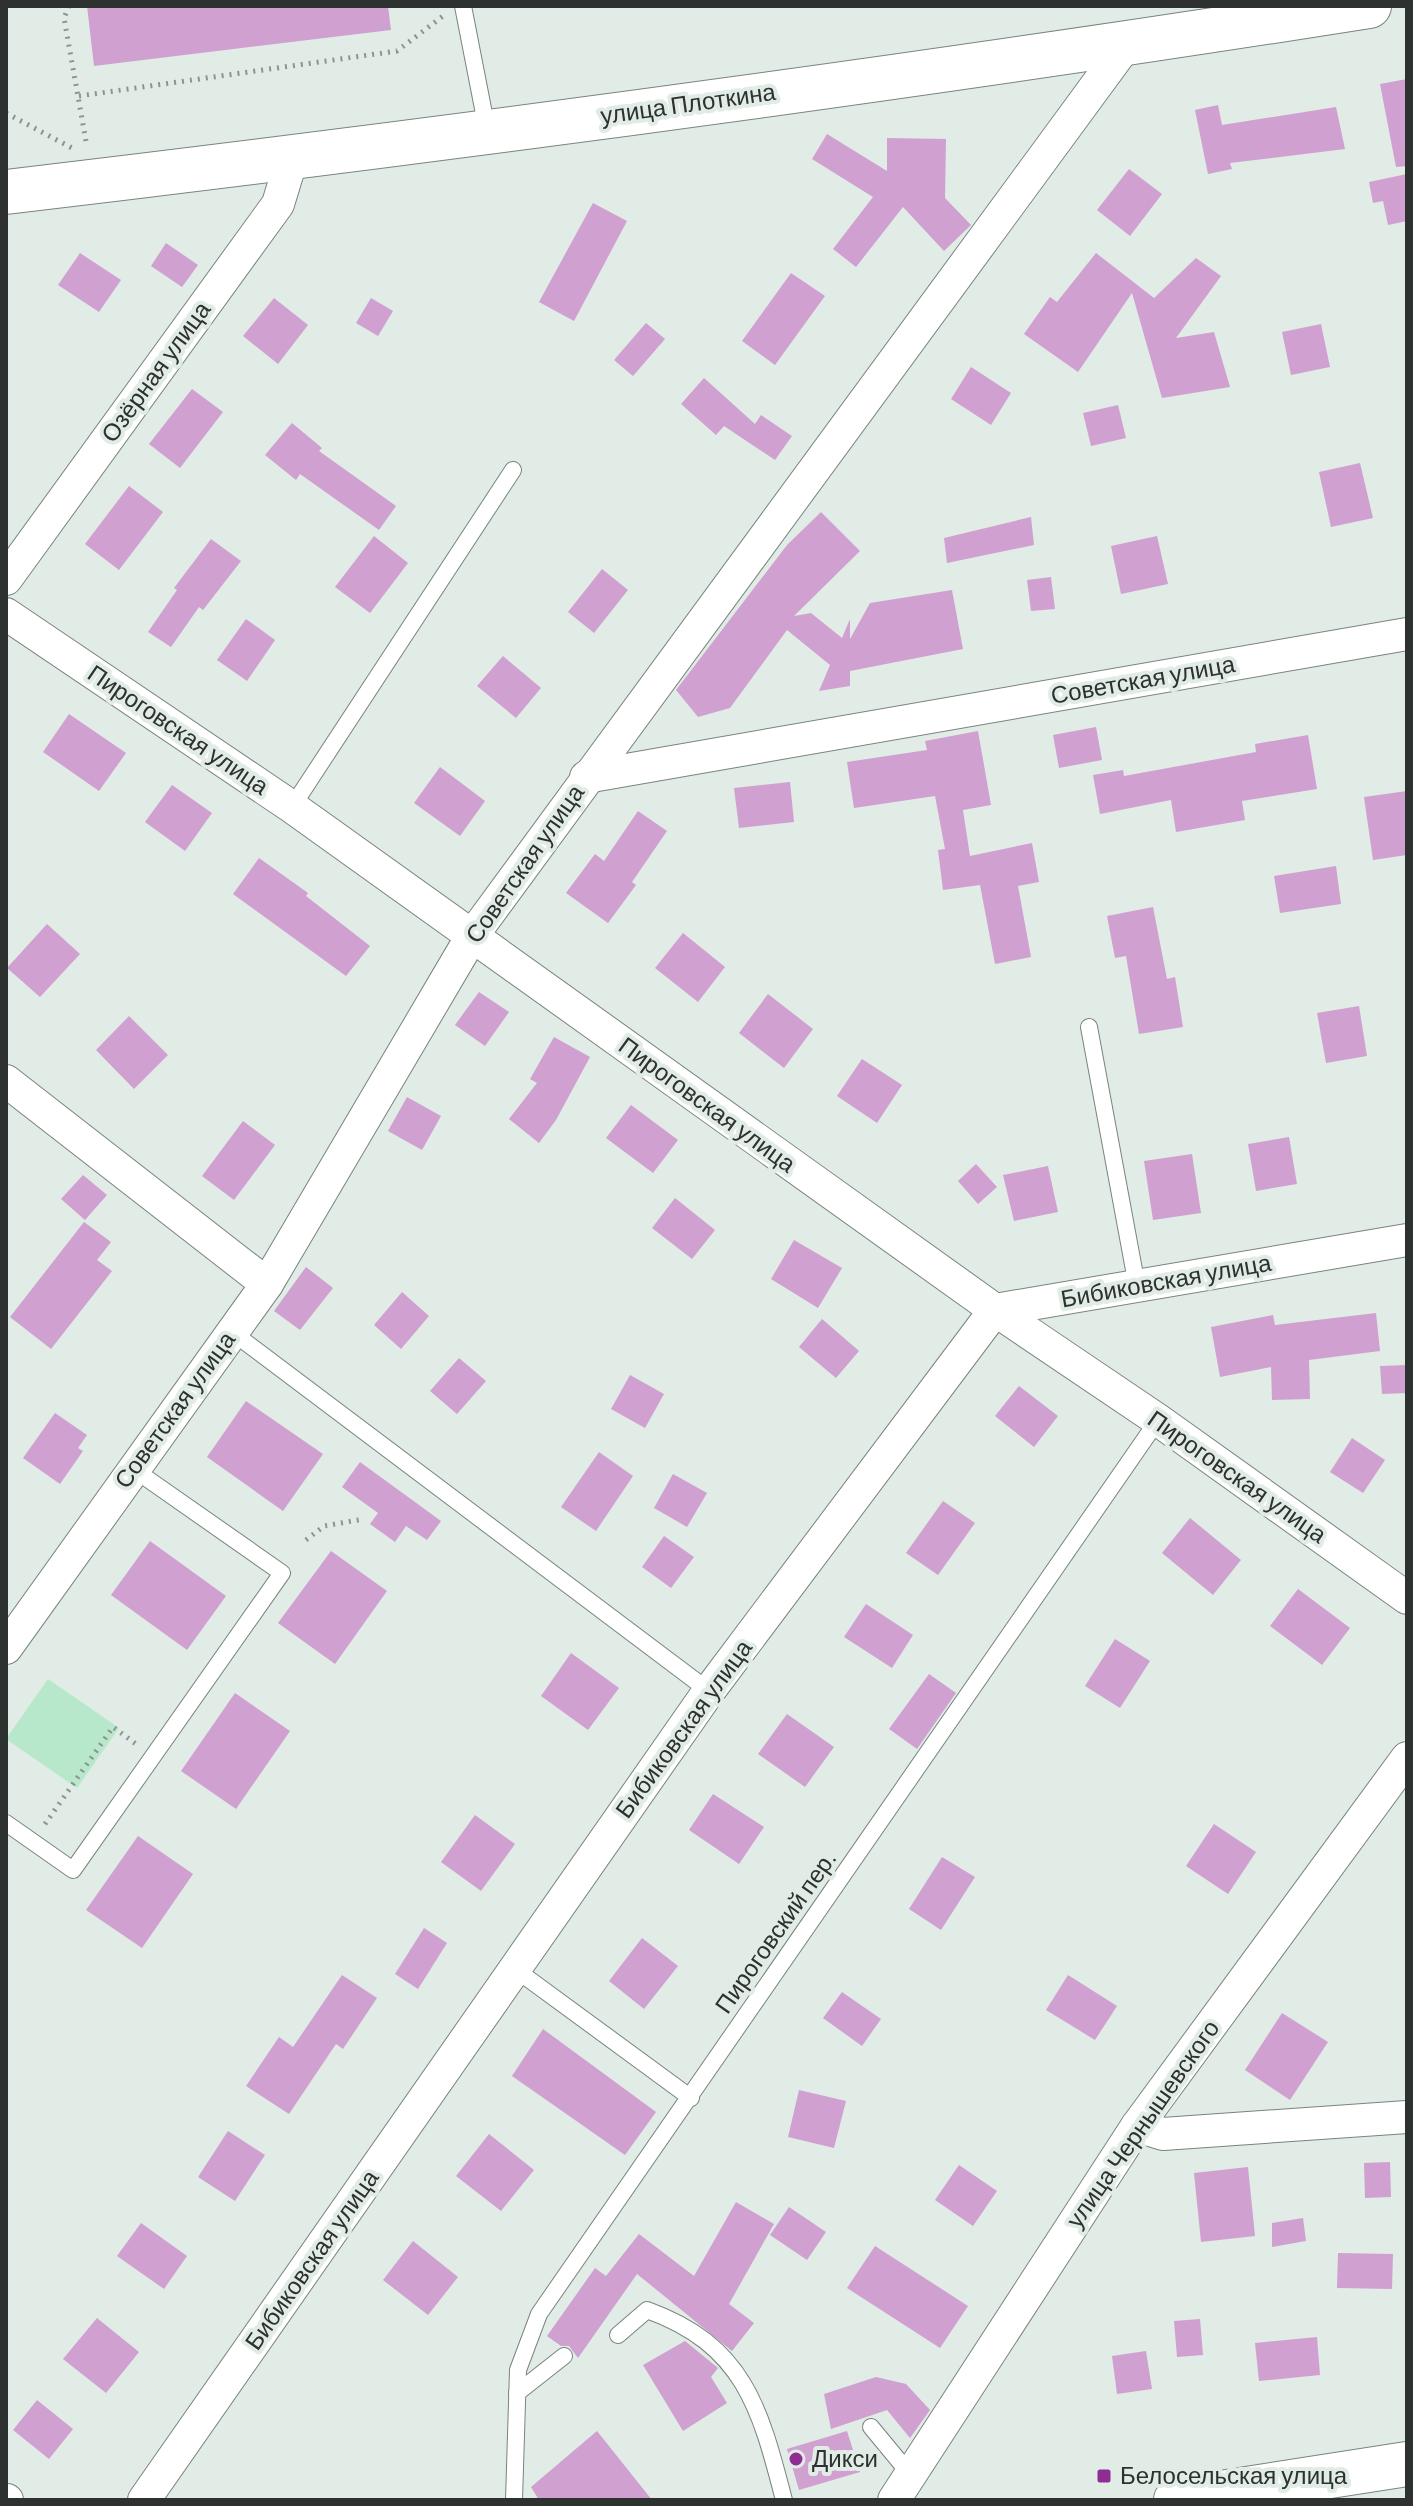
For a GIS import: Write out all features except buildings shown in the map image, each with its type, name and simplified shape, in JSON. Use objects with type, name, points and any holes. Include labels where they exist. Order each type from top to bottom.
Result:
[{"type":"street","name":"улица Плоткина","points":[[6,192],[292,158],[1126,45],[1208,25],[1369,6]]},
{"type":"street","points":[[586,777],[1126,45]]},
{"type":"street","name":"Озёрная улица","points":[[6,579],[278,204],[292,158]]},
{"type":"street","name":"Пироговская улица","points":[[6,614],[292,807],[995,1310],[1158,1420],[1407,1598]]},
{"type":"street","name":"Советская улица","points":[[6,1648],[132,1468],[267,1284],[472,936],[586,777],[1407,634]]},
{"type":"street","points":[[6,1081],[267,1284]]},
{"type":"street","name":"Бибиковская улица","points":[[144,2500],[709,1691],[995,1310],[1407,1240]]},
{"type":"street","name":"улица Чернышевского","points":[[902,2486],[1137,2126],[1407,1758]]},
{"type":"street","points":[[1137,2126],[1163,2134],[1407,2117]]},
{"type":"street","points":[[1176,2500],[1261,2493],[1407,2464]]},
{"type":"lane","points":[[463,6],[487,130]]},
{"type":"lane","points":[[292,807],[513,470]]},
{"type":"lane","points":[[1089,1027],[1137,1286]]},
{"type":"lane","points":[[232,1332],[709,1691]]},
{"type":"lane","name":"Пироговский пер.","points":[[514,2500],[518,2370],[539,2314],[1158,1420]]},
{"type":"lane","points":[[6,1823],[73,1870],[282,1573],[132,1468]]},
{"type":"lane","points":[[515,1969],[691,2098]]},
{"type":"lane","points":[[618,2335],[647,2310],[675,2321],[728,2359],[750,2391],[784,2500]]},
{"type":"lane","points":[[517,2393],[564,2356]]},
{"type":"lane","points":[[871,2427],[902,2486]]},
{"type":"path","points":[[6,113],[89,156],[64,18],[69,6]]},
{"type":"path","points":[[79,96],[397,51],[444,15]]},
{"type":"path","points":[[306,1540],[324,1526],[364,1519]]},
{"type":"path","points":[[49,1818],[113,1727],[144,1750]]},
{"type":"green space","points":[[48,1679],[119,1728],[77,1788],[6,1739]]},
{"type":"place","name":"Дикси","points":[[796,2459]]},
{"type":"place","name":"Белосельская улица","points":[[1104,2476]]}]
